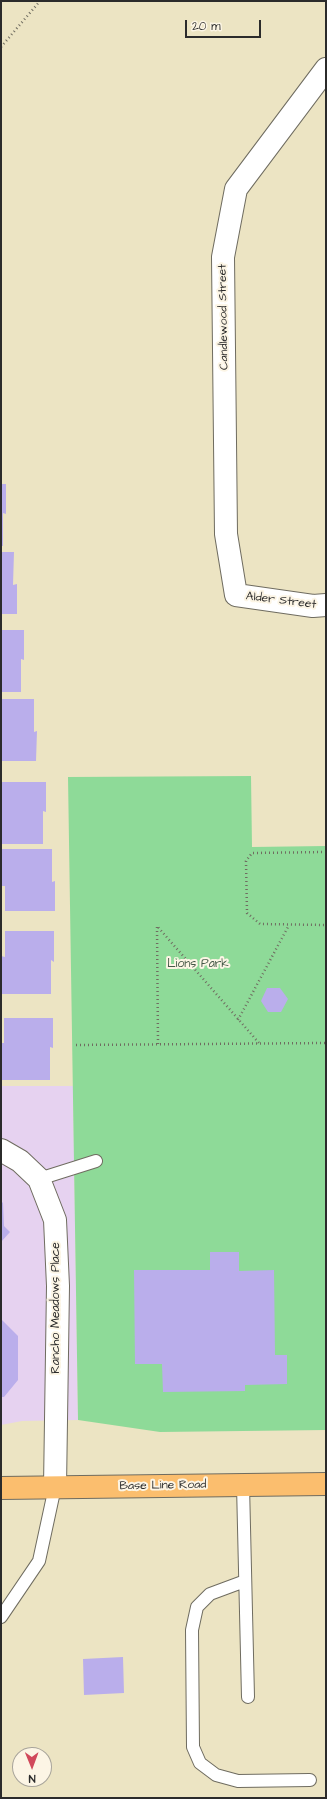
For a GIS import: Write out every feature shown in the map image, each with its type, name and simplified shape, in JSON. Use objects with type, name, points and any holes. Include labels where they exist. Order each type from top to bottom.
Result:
[{"type":"main road","name":"Base Line Road","points":[[1,1488],[326,1484]]},
{"type":"street","name":"Candlewood Street","points":[[236,595],[226,534],[223,257],[236,189],[326,69]]},
{"type":"street","name":"Alder Street","points":[[236,595],[313,606],[326,605]]},
{"type":"street","name":"Rancho Meadows Place","points":[[1,1150],[20,1161],[39,1179],[55,1220],[58,1286],[55,1487]]},
{"type":"lane","points":[[39,1179],[96,1161]]},
{"type":"lane","points":[[243,1485],[248,1697]]},
{"type":"lane","points":[[1,1617],[39,1561],[55,1487]]},
{"type":"lane","points":[[245,1581],[210,1594],[197,1607],[192,1630],[193,1747],[200,1763],[216,1775],[238,1781],[310,1780]]},
{"type":"path","points":[[1,47],[40,1]]},
{"type":"path","points":[[326,852],[252,853],[246,861],[247,913],[260,924],[326,926]]},
{"type":"path","points":[[238,1020],[290,925]]},
{"type":"path","points":[[158,1044],[157,926],[259,1043]]},
{"type":"path","points":[[76,1045],[326,1043]]},
{"type":"shaded area","points":[[1,1086],[73,1086],[78,1420],[22,1421],[1,1425]]},
{"type":"green space","name":"Lions Park","points":[[251,776],[252,847],[326,846],[326,1430],[160,1432],[78,1420],[68,777]]},
{"type":"building","points":[[1,484],[6,484],[6,514],[3,513],[3,546],[1,546]]},
{"type":"building","points":[[1,552],[14,552],[13,585],[17,584],[17,614],[1,614]]},
{"type":"building","points":[[1,630],[24,630],[24,660],[21,659],[21,692],[1,692]]},
{"type":"building","points":[[1,699],[34,699],[34,732],[37,731],[36,761],[1,761]]},
{"type":"building","points":[[1,782],[46,782],[46,812],[43,811],[43,844],[1,844]]},
{"type":"building","points":[[1,849],[52,849],[52,882],[55,881],[55,911],[5,911],[5,886],[1,886]]},
{"type":"building","points":[[5,931],[54,931],[54,962],[51,960],[51,994],[1,994],[1,956],[5,957]]},
{"type":"building","points":[[267,988],[280,988],[288,999],[281,1012],[268,1012],[261,1001]]},
{"type":"building","points":[[4,1018],[53,1018],[53,1048],[50,1047],[50,1080],[1,1080],[1,1043],[4,1043]]},
{"type":"building","points":[[1,1201],[3,1203],[4,1226],[10,1232],[1,1242]]},
{"type":"building","points":[[210,1252],[239,1252],[239,1271],[274,1270],[275,1355],[287,1355],[287,1384],[245,1385],[245,1391],[163,1392],[162,1364],[135,1364],[134,1270],[210,1270]]},
{"type":"building","points":[[1,1319],[18,1336],[18,1380],[4,1397],[1,1397]]},
{"type":"building","points":[[123,1657],[124,1693],[84,1695],[83,1659]]}]
